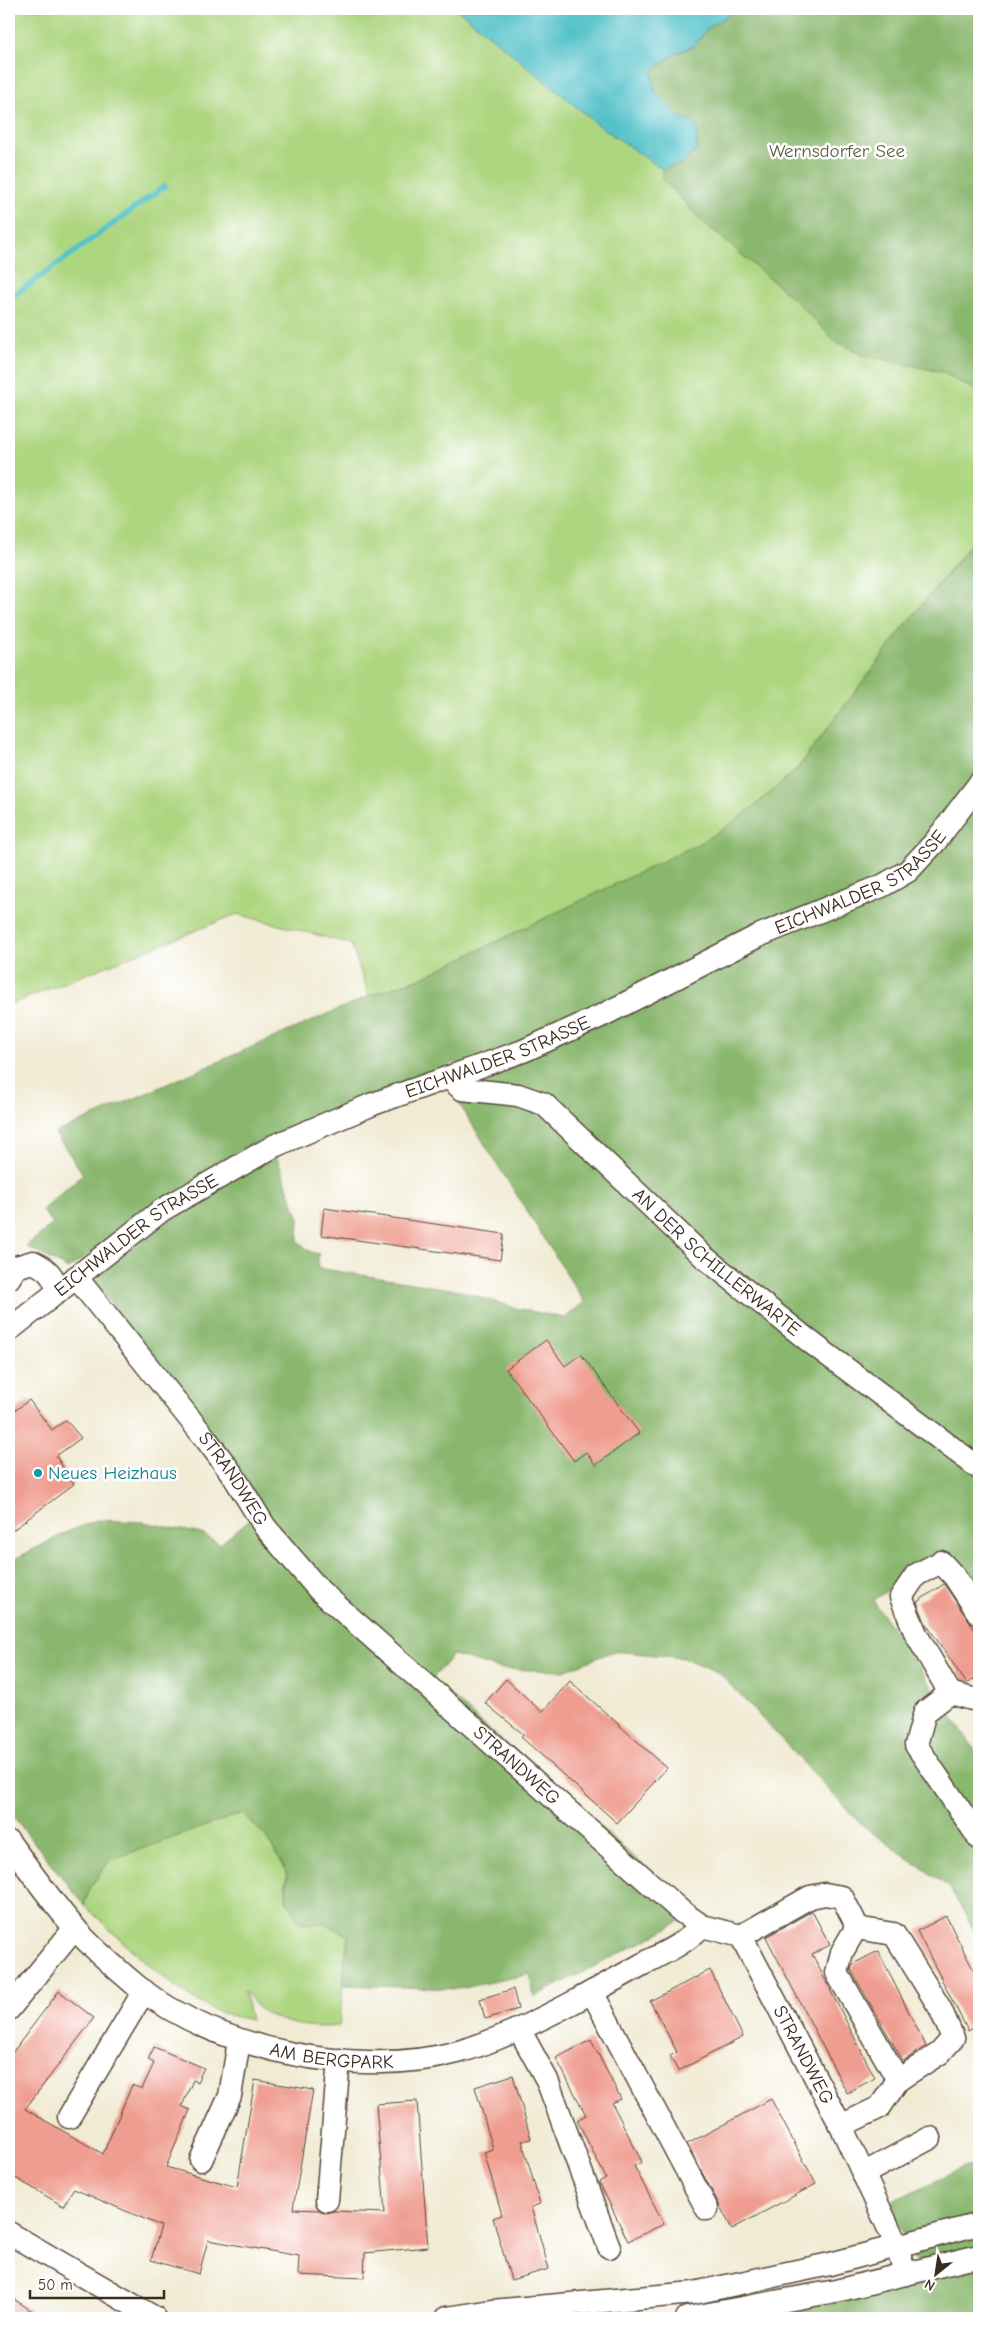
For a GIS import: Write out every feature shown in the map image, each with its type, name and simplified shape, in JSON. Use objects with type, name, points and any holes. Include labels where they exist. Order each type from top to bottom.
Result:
[{"type":"street","name":"EICHWALDER STRASSE","points":[[9,1330],[162,1210],[274,1146],[373,1104],[522,1051],[603,1016],[758,936],[882,886],[908,871],[935,842],[979,784]]},
{"type":"street","name":"AN DER SCHILLERWARTE","points":[[448,1078],[462,1089],[518,1095],[544,1104],[704,1256],[809,1341],[979,1468]]},
{"type":"street","points":[[9,1278],[16,1267],[33,1262],[48,1269],[56,1280],[58,1292]]},
{"type":"street","name":"STRANDWEG","points":[[76,1277],[233,1475],[265,1527],[319,1590],[682,1912],[702,1926],[741,1936],[840,2126],[898,2246],[905,2274]]},
{"type":"street","points":[[979,1614],[954,1576],[941,1562],[916,1575],[901,1597],[916,1634],[950,1693],[972,1699],[979,1698]]},
{"type":"street","points":[[950,1693],[925,1712],[916,1745],[979,1838]]},
{"type":"street","name":"AM BERGPARK","points":[[9,1842],[76,1928],[144,1991],[181,2014],[239,2041],[294,2055],[382,2063],[441,2055],[482,2045],[519,2029],[592,1992],[689,1940],[702,1926]]},
{"type":"street","points":[[741,1936],[810,1897],[825,1894],[842,1897],[856,1928],[842,1952],[837,1973],[898,2080]]},
{"type":"street","points":[[9,2009],[76,1928]]},
{"type":"street","points":[[840,2126],[880,2107],[898,2080],[940,2053],[953,2038],[940,2008],[894,1934],[856,1928]]},
{"type":"street","points":[[69,2117],[144,1991]]},
{"type":"street","points":[[592,1992],[707,2209]]},
{"type":"street","points":[[519,2029],[547,2080],[609,2247]]},
{"type":"street","points":[[201,2160],[230,2096],[239,2041]]},
{"type":"street","points":[[327,2200],[339,2060]]},
{"type":"street","points":[[863,2174],[930,2138]]},
{"type":"street","points":[[446,2318],[492,2310],[694,2293],[830,2264],[979,2224]]},
{"type":"street","points":[[9,2233],[155,2318]]},
{"type":"street","points":[[686,2318],[836,2290],[979,2256]]},
{"type":"green space","points":[[9,9],[979,9],[888,360],[942,372],[979,392],[979,533],[908,622],[796,770],[752,808],[720,831],[694,846],[421,978],[369,996],[351,944],[237,914],[9,1005]]},
{"type":"green space","name":"Wernsdorfer See","points":[[732,9],[979,9],[979,392],[942,372],[862,355],[834,340],[795,300],[702,221],[664,181],[662,169],[681,164],[697,127],[678,115],[655,92],[652,71],[675,54],[695,45],[710,26],[729,15]]},
{"type":"green space","points":[[979,535],[979,1603],[940,1556],[873,1600],[979,1756],[979,1938],[949,1887],[863,1826],[719,1673],[684,1658],[614,1651],[564,1671],[500,1669],[453,1655],[432,1679],[682,1899],[699,1910],[654,1936],[534,1997],[530,1974],[459,1989],[344,1985],[344,1964],[349,1936],[326,1923],[301,1924],[286,1900],[287,1872],[266,1836],[242,1813],[110,1860],[91,1886],[84,1905],[9,1811],[9,1562],[67,1532],[97,1520],[143,1522],[202,1534],[220,1544],[262,1509],[94,1281],[167,1217],[276,1155],[299,1219],[298,1241],[311,1252],[319,1254],[317,1268],[457,1290],[515,1308],[565,1318],[584,1302],[453,1094],[472,1083],[457,1062],[247,1146],[196,1178],[68,1269],[26,1246],[53,1224],[42,1210],[83,1174],[55,1133],[369,996],[421,978],[694,846],[720,831],[752,808],[796,770],[908,622]]},
{"type":"green space","points":[[242,1813],[266,1836],[287,1872],[285,1888],[326,1923],[349,1936],[345,1958],[339,2026],[299,2025],[280,2020],[259,2009],[244,1990],[251,2020],[224,2014],[206,2006],[188,1995],[150,1966],[84,1905],[91,1886],[110,1860]]},
{"type":"green space","points":[[979,2161],[979,2318],[735,2318],[923,2278],[888,2203]]},
{"type":"water","points":[[457,9],[732,9],[729,15],[710,26],[695,45],[675,54],[652,71],[655,92],[678,115],[697,126],[697,149],[681,164],[662,169],[601,127]]},
{"type":"building","points":[[324,1208],[504,1234],[500,1260],[321,1235]]},
{"type":"building","points":[[546,1340],[565,1366],[581,1354],[639,1433],[596,1465],[586,1452],[574,1461],[506,1369]]},
{"type":"building","name":"Neues Heizhaus","points":[[29,1400],[52,1430],[66,1420],[81,1438],[56,1456],[74,1484],[9,1533],[9,1415]]},
{"type":"building","points":[[944,1584],[979,1636],[979,1676],[967,1684],[926,1624],[917,1602]]},
{"type":"building","points":[[506,1679],[542,1712],[570,1681],[667,1768],[617,1823],[521,1737],[523,1734],[485,1703]]},
{"type":"building","points":[[812,1911],[830,1945],[812,1954],[875,2078],[847,2093],[766,1937]]},
{"type":"building","points":[[946,1916],[979,1981],[979,2025],[968,2031],[917,1931]]},
{"type":"building","points":[[878,1951],[926,2046],[903,2061],[851,1970],[853,1964]]},
{"type":"building","points":[[710,1970],[743,2037],[678,2071],[670,2056],[677,2052],[650,2001]]},
{"type":"building","points":[[513,1989],[518,2009],[485,2019],[480,1999]]},
{"type":"building","points":[[59,1991],[94,2018],[25,2109],[103,2154],[132,2085],[142,2089],[154,2063],[148,2060],[154,2047],[204,2068],[197,2082],[193,2080],[182,2106],[190,2110],[166,2167],[237,2187],[255,2080],[313,2090],[293,2209],[319,2210],[326,2213],[334,2211],[385,2213],[376,2104],[417,2101],[428,2247],[365,2253],[364,2278],[298,2275],[299,2256],[208,2240],[199,2274],[151,2260],[161,2226],[74,2189],[63,2206],[9,2174],[9,2057]]},
{"type":"building","points":[[591,2040],[621,2099],[612,2103],[642,2162],[634,2166],[664,2224],[628,2241],[599,2182],[606,2178],[577,2120],[586,2115],[556,2058]]},
{"type":"building","points":[[513,2075],[531,2139],[522,2141],[540,2204],[531,2207],[549,2269],[511,2280],[493,2218],[502,2215],[484,2152],[493,2149],[475,2087]]},
{"type":"building","points":[[771,2099],[816,2184],[732,2229],[687,2144]]},
{"type":"building","points":[[9,2296],[43,2318],[9,2318]]},
{"type":"waterway","points":[[9,299],[165,186]]},
{"type":"place","name":"Neues Heizhaus","points":[[38,1473]]}]
